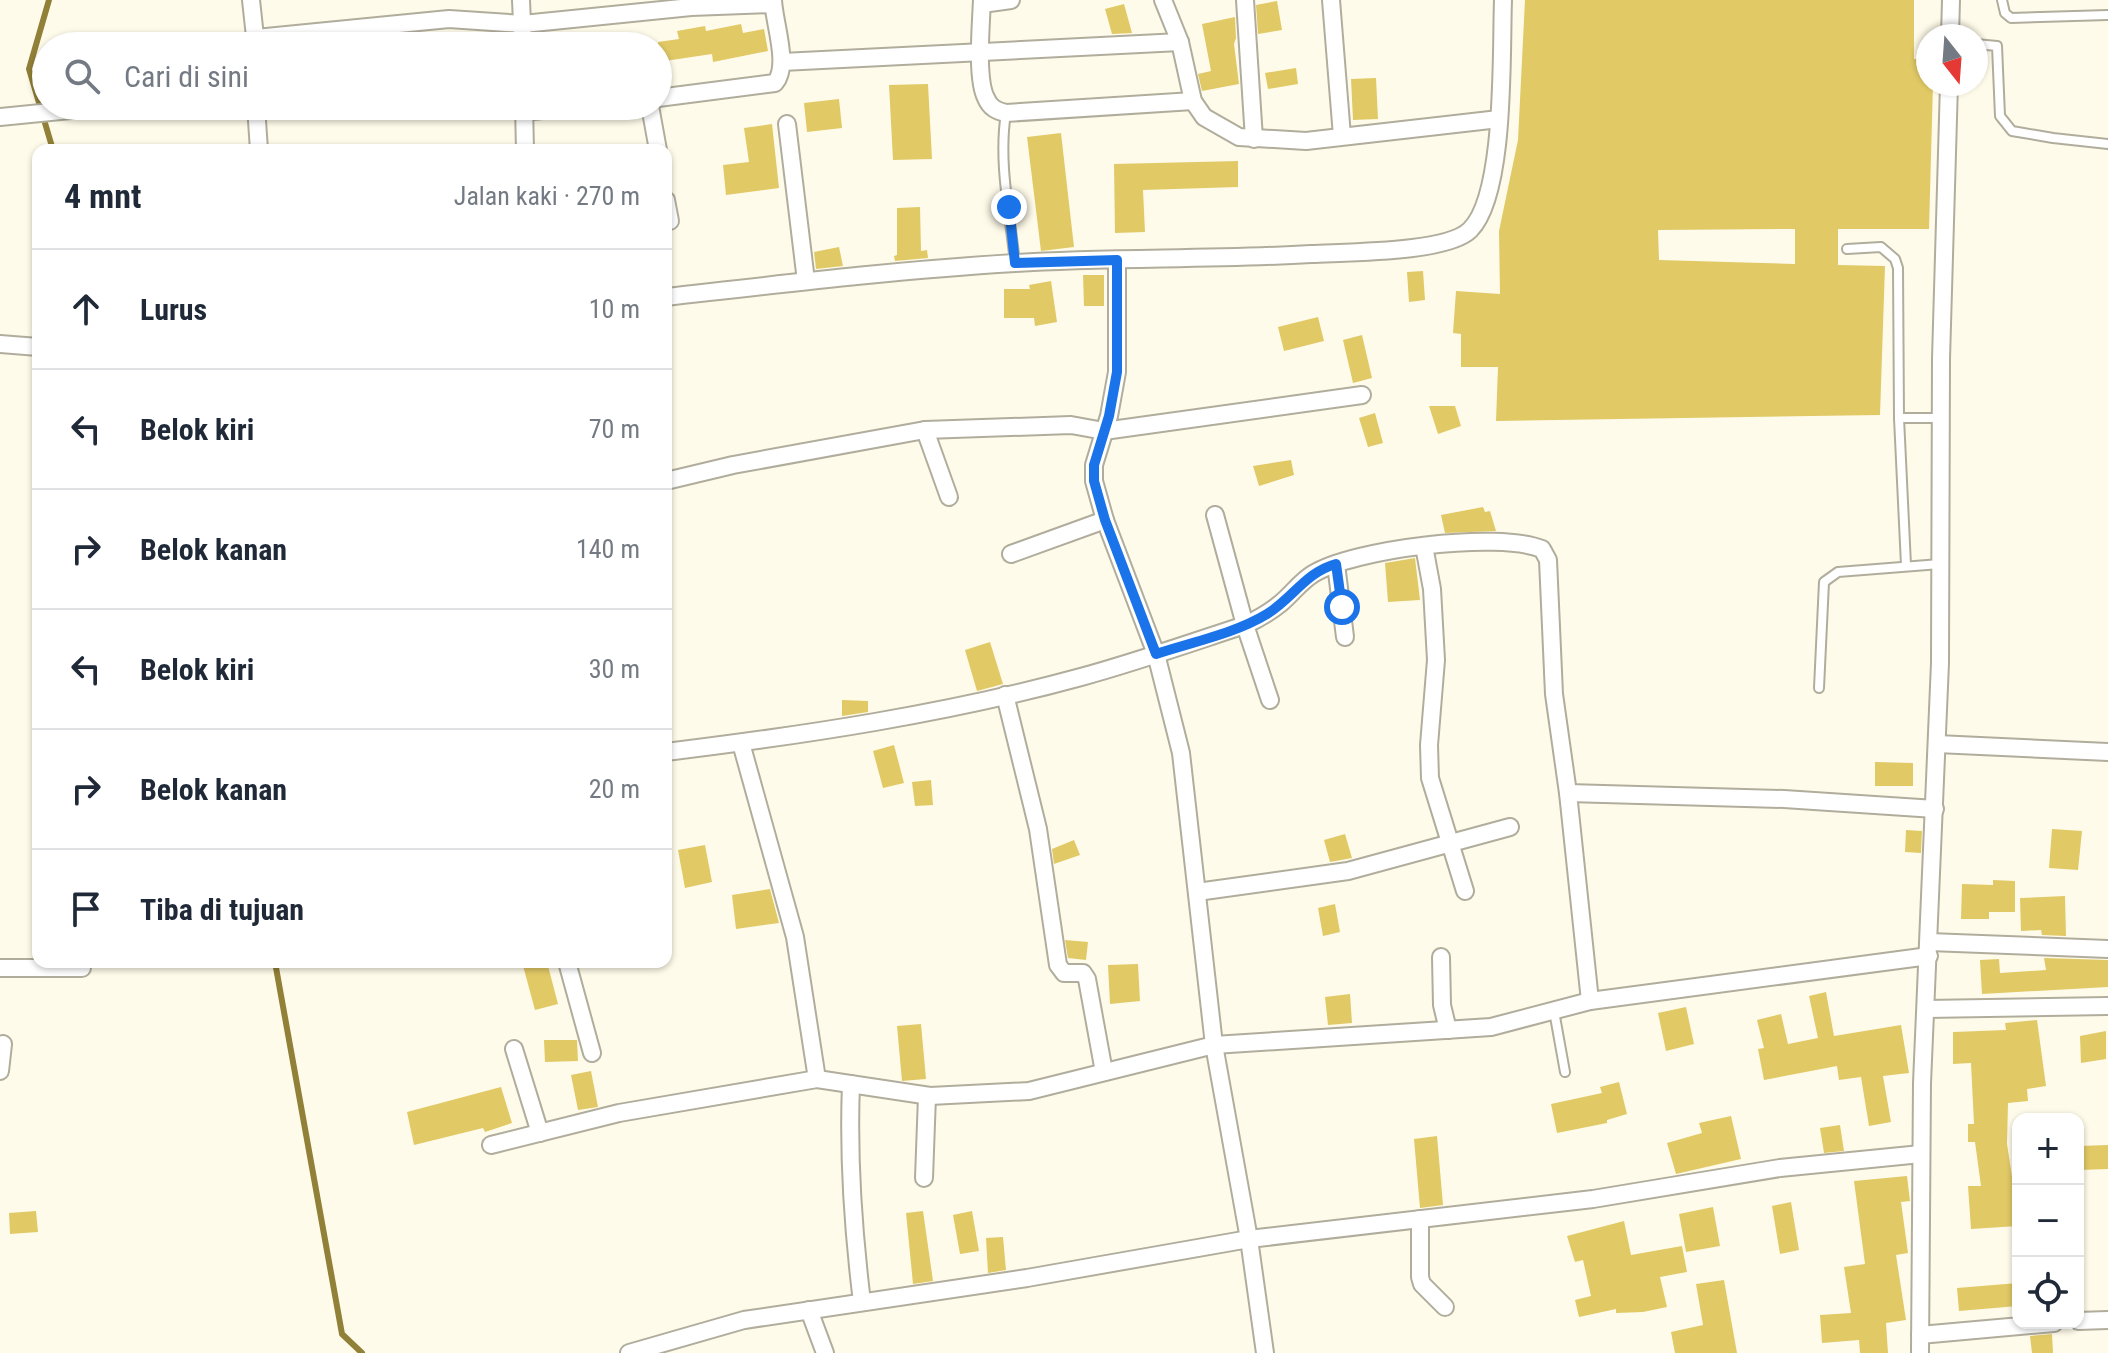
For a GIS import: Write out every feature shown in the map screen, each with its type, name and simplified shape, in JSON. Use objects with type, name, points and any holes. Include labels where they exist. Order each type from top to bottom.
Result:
[{"type":"street","points":[[251,0],[255,32]]},
{"type":"street","points":[[521,0],[523,32]]},
{"type":"street","points":[[1011,0],[982,2],[984,95],[991,107],[1006,113],[1193,101]]},
{"type":"street","points":[[1163,0],[1180,42],[1193,101],[1204,117],[1239,137],[1306,141],[1499,119]]},
{"type":"street","points":[[1245,0],[1254,139]]},
{"type":"street","points":[[1331,0],[1342,136]]},
{"type":"street","points":[[672,296],[1015,263],[1243,258],[1413,248],[1467,233],[1480,220],[1490,189],[1499,119],[1503,0]]},
{"type":"street","points":[[1950,24],[1951,0]]},
{"type":"street","points":[[340,32],[449,19],[523,24],[773,2],[782,62],[780,78],[775,83],[672,96]]},
{"type":"street","points":[[782,62],[1180,42]]},
{"type":"street","points":[[1920,1353],[1921,1154],[1937,744],[1949,96]]},
{"type":"street","points":[[0,117],[32,114]]},
{"type":"street","points":[[257,120],[259,144]]},
{"type":"street","points":[[524,120],[525,144]]},
{"type":"street","points":[[653,120],[657,144]]},
{"type":"street","points":[[787,124],[806,281]]},
{"type":"street","points":[[1117,260],[1117,372],[1094,465],[1094,481],[1105,520],[1156,654],[1181,753],[1214,1045],[1249,1239],[1265,1353]]},
{"type":"street","points":[[0,344],[32,347]]},
{"type":"street","points":[[672,480],[733,465],[925,430],[1071,425],[1104,431],[1362,395]]},
{"type":"street","points":[[925,430],[949,497]]},
{"type":"street","points":[[1215,515],[1245,625],[1270,700]]},
{"type":"street","points":[[1011,554],[1105,520]]},
{"type":"street","points":[[672,751],[741,743],[935,710],[1080,677],[1245,625],[1267,614],[1312,574],[1336,564],[1424,546],[1476,542],[1525,544],[1542,549],[1547,555],[1554,694],[1590,1001]]},
{"type":"street","points":[[1424,546],[1432,589],[1436,660],[1429,745],[1430,778],[1465,891]]},
{"type":"street","points":[[1336,564],[1345,637]]},
{"type":"street","points":[[1005,695],[1038,829],[1058,965],[1064,973],[1083,973],[1087,979],[1104,1072]]},
{"type":"street","points":[[741,743],[795,937],[817,1079]]},
{"type":"street","points":[[1937,744],[2108,752]]},
{"type":"street","points":[[1568,793],[1784,799],[1935,809]]},
{"type":"street","points":[[1197,892],[1348,871],[1510,827]]},
{"type":"street","points":[[491,1145],[619,1113],[817,1079],[927,1096],[1029,1091],[1214,1045],[1491,1027],[1590,1001],[1929,949],[2108,949]]},
{"type":"street","points":[[1441,957],[1442,1005],[1448,1030]]},
{"type":"street","points":[[0,968],[82,968]]},
{"type":"street","points":[[569,968],[592,1053]]},
{"type":"street","points":[[1926,1009],[2108,1006]]},
{"type":"street","points":[[0,1071],[3,1044]]},
{"type":"street","points":[[514,1049],[540,1133]]},
{"type":"street","points":[[851,1084],[849,1140],[852,1214],[862,1302]]},
{"type":"street","points":[[924,1178],[927,1096]]},
{"type":"street","points":[[629,1353],[744,1320],[1027,1278],[1249,1239],[1593,1199],[1780,1168],[1921,1154]]},
{"type":"street","points":[[1420,1219],[1420,1277],[1422,1284],[1445,1307]]},
{"type":"street","points":[[809,1310],[825,1353]]},
{"type":"street","points":[[2084,1321],[2108,1320]]},
{"type":"street","points":[[1920,1335],[2012,1327]]},
{"type":"lane","points":[[2002,0],[2005,13],[2011,18],[2108,15]]},
{"type":"lane","points":[[1988,45],[1997,46],[2000,116],[2012,131],[2108,144]]},
{"type":"lane","points":[[1006,113],[1002,135],[1015,263]]},
{"type":"lane","points":[[1847,249],[1881,247],[1895,259],[1898,268],[1899,418],[1906,565]]},
{"type":"lane","points":[[1899,418],[1941,418]]},
{"type":"lane","points":[[1819,688],[1824,582],[1838,572],[1940,564]]},
{"type":"lane","points":[[1554,1010],[1565,1072]]},
{"type":"building","points":[[1525,0],[1914,0],[1916,96],[1933,96],[1929,229],[1838,229],[1838,265],[1885,266],[1880,415],[1496,421],[1498,367],[1461,367],[1461,334],[1453,333],[1456,291],[1500,294],[1499,231],[1518,140]],"holes":[[[1795,229],[1795,264],[1659,260],[1658,230]]]},
{"type":"building","points":[[1277,1],[1282,30],[1258,34],[1256,5]]},
{"type":"building","points":[[1124,4],[1132,33],[1112,34],[1105,9]]},
{"type":"building","points":[[1235,17],[1234,44],[1239,84],[1202,91],[1198,74],[1211,71],[1202,24]]},
{"type":"building","points":[[741,24],[743,33],[764,29],[768,51],[713,62],[712,54],[672,60],[672,40],[679,39],[677,31],[705,26],[706,31]]},
{"type":"building","points":[[1296,68],[1298,84],[1268,89],[1265,73]]},
{"type":"building","points":[[1376,78],[1378,119],[1353,120],[1351,79]]},
{"type":"building","points":[[928,84],[932,159],[893,160],[889,85]]},
{"type":"building","points":[[839,99],[842,128],[807,132],[804,103]]},
{"type":"building","points":[[772,124],[779,188],[726,195],[723,165],[749,162],[744,128]]},
{"type":"building","points":[[1061,133],[1074,247],[1041,251],[1027,137]]},
{"type":"building","points":[[1238,161],[1238,187],[1143,190],[1145,232],[1115,233],[1114,164]]},
{"type":"building","points":[[920,207],[921,251],[927,250],[928,258],[895,261],[897,208]]},
{"type":"building","points":[[839,247],[843,266],[816,269],[814,252]]},
{"type":"building","points":[[1423,271],[1425,300],[1409,302],[1407,272]]},
{"type":"building","points":[[1083,275],[1104,275],[1104,306],[1084,306]]},
{"type":"building","points":[[1051,281],[1057,322],[1035,326],[1034,318],[1004,318],[1004,289],[1030,289],[1029,285]]},
{"type":"building","points":[[1318,317],[1324,341],[1284,351],[1278,327]]},
{"type":"building","points":[[1362,335],[1372,378],[1353,383],[1343,340]]},
{"type":"building","points":[[1429,406],[1455,406],[1461,426],[1438,434]]},
{"type":"building","points":[[1375,413],[1383,443],[1368,447],[1359,418]]},
{"type":"building","points":[[1291,460],[1294,475],[1259,486],[1253,466]]},
{"type":"building","points":[[1483,507],[1485,512],[1490,511],[1496,531],[1445,533],[1441,515]]},
{"type":"building","points":[[1415,558],[1420,600],[1388,602],[1385,563]]},
{"type":"building","points":[[990,642],[1003,684],[977,691],[965,650]]},
{"type":"building","points":[[842,700],[868,701],[868,712],[842,716]]},
{"type":"building","points":[[894,745],[904,783],[883,788],[873,751]]},
{"type":"building","points":[[1875,762],[1913,763],[1913,786],[1875,786]]},
{"type":"building","points":[[931,780],[933,805],[915,806],[912,782]]},
{"type":"building","points":[[2052,829],[2082,831],[2078,870],[2049,868]]},
{"type":"building","points":[[1906,830],[1922,831],[1921,853],[1905,852]]},
{"type":"building","points":[[1345,834],[1352,858],[1330,862],[1324,840]]},
{"type":"building","points":[[1074,840],[1080,855],[1054,864],[1052,849]]},
{"type":"building","points":[[705,845],[712,882],[685,888],[678,850]]},
{"type":"building","points":[[1993,880],[2015,881],[2015,912],[1989,912],[1989,919],[1961,919],[1962,884],[1993,885]]},
{"type":"building","points":[[770,889],[779,923],[736,929],[732,895]]},
{"type":"building","points":[[2065,896],[2066,936],[2042,935],[2041,930],[2021,931],[2020,898]]},
{"type":"building","points":[[1335,904],[1340,932],[1323,936],[1318,908]]},
{"type":"building","points":[[1065,940],[1088,942],[1086,960],[1068,958]]},
{"type":"building","points":[[2044,958],[2108,960],[2108,987],[1982,994],[1980,960],[1999,959],[2000,973],[2046,970]]},
{"type":"building","points":[[1138,964],[1140,1001],[1110,1004],[1108,965]]},
{"type":"building","points":[[524,968],[549,968],[558,1004],[535,1010]]},
{"type":"building","points":[[1826,992],[1834,1036],[1901,1025],[1909,1073],[1883,1076],[1891,1122],[1869,1126],[1861,1077],[1839,1080],[1837,1066],[1764,1080],[1758,1049],[1764,1048],[1757,1020],[1781,1014],[1788,1044],[1818,1038],[1809,996]]},
{"type":"building","points":[[1350,994],[1352,1023],[1328,1025],[1325,997]]},
{"type":"building","points":[[1686,1007],[1694,1044],[1666,1051],[1658,1013]]},
{"type":"building","points":[[2037,1020],[2046,1086],[2027,1089],[2028,1101],[2008,1103],[2012,1226],[1971,1229],[1968,1186],[1981,1186],[1975,1142],[1968,1142],[1968,1124],[1974,1124],[1971,1063],[1953,1064],[1953,1032],[2006,1030],[2005,1023]]},
{"type":"building","points":[[921,1024],[926,1079],[902,1081],[897,1026]]},
{"type":"building","points":[[2106,1031],[2106,1059],[2081,1063],[2080,1036]]},
{"type":"building","points":[[544,1040],[577,1040],[578,1061],[545,1062]]},
{"type":"building","points":[[591,1071],[598,1107],[578,1110],[571,1075]]},
{"type":"building","points":[[1619,1082],[1627,1114],[1607,1120],[1607,1123],[1557,1133],[1551,1104],[1602,1093],[1600,1087]]},
{"type":"building","points":[[501,1087],[512,1123],[485,1132],[483,1128],[414,1145],[407,1112]]},
{"type":"building","points":[[1731,1116],[1741,1159],[1676,1174],[1667,1143],[1702,1133],[1699,1123]]},
{"type":"building","points":[[1840,1125],[1844,1151],[1824,1153],[1820,1128]]},
{"type":"building","points":[[1437,1136],[1443,1205],[1420,1208],[1414,1139]]},
{"type":"building","points":[[2108,1145],[2108,1169],[2084,1170],[2084,1146]]},
{"type":"building","points":[[1907,1176],[1910,1201],[1901,1202],[1908,1253],[1896,1255],[1906,1320],[1886,1323],[1888,1353],[1860,1353],[1859,1340],[1822,1343],[1820,1315],[1851,1313],[1844,1267],[1865,1264],[1854,1181]]},
{"type":"building","points":[[1791,1202],[1799,1250],[1780,1254],[1772,1206]]},
{"type":"building","points":[[1713,1207],[1720,1246],[1686,1252],[1679,1214]]},
{"type":"building","points":[[36,1211],[38,1232],[10,1234],[9,1213]]},
{"type":"building","points":[[923,1211],[933,1281],[913,1284],[906,1213]]},
{"type":"building","points":[[972,1211],[979,1251],[960,1254],[953,1215]]},
{"type":"building","points":[[1624,1221],[1631,1255],[1682,1246],[1687,1272],[1660,1277],[1667,1307],[1643,1312],[1616,1313],[1616,1309],[1579,1317],[1575,1300],[1591,1296],[1583,1260],[1575,1262],[1567,1236]]},
{"type":"building","points":[[1003,1237],[1006,1270],[988,1273],[986,1238]]},
{"type":"building","points":[[1724,1280],[1737,1353],[1675,1353],[1671,1332],[1703,1325],[1696,1284]]},
{"type":"building","points":[[2012,1283],[2012,1307],[1959,1311],[1957,1288]]},
{"type":"building","points":[[2052,1334],[2053,1353],[2032,1353],[2030,1336]]},
{"type":"waterway","points":[[40,32],[49,0]]},
{"type":"waterway","points":[[32,59],[29,69],[32,79]]},
{"type":"waterway","points":[[44,120],[51,144]]},
{"type":"waterway","points":[[276,968],[342,1334],[362,1353]]},
{"type":"route","points":[[1009,207],[1015,263],[1117,260],[1117,372],[1109,416],[1094,465],[1094,481],[1105,520],[1156,654],[1245,625],[1267,614],[1312,574],[1336,564],[1342,607]]}]
